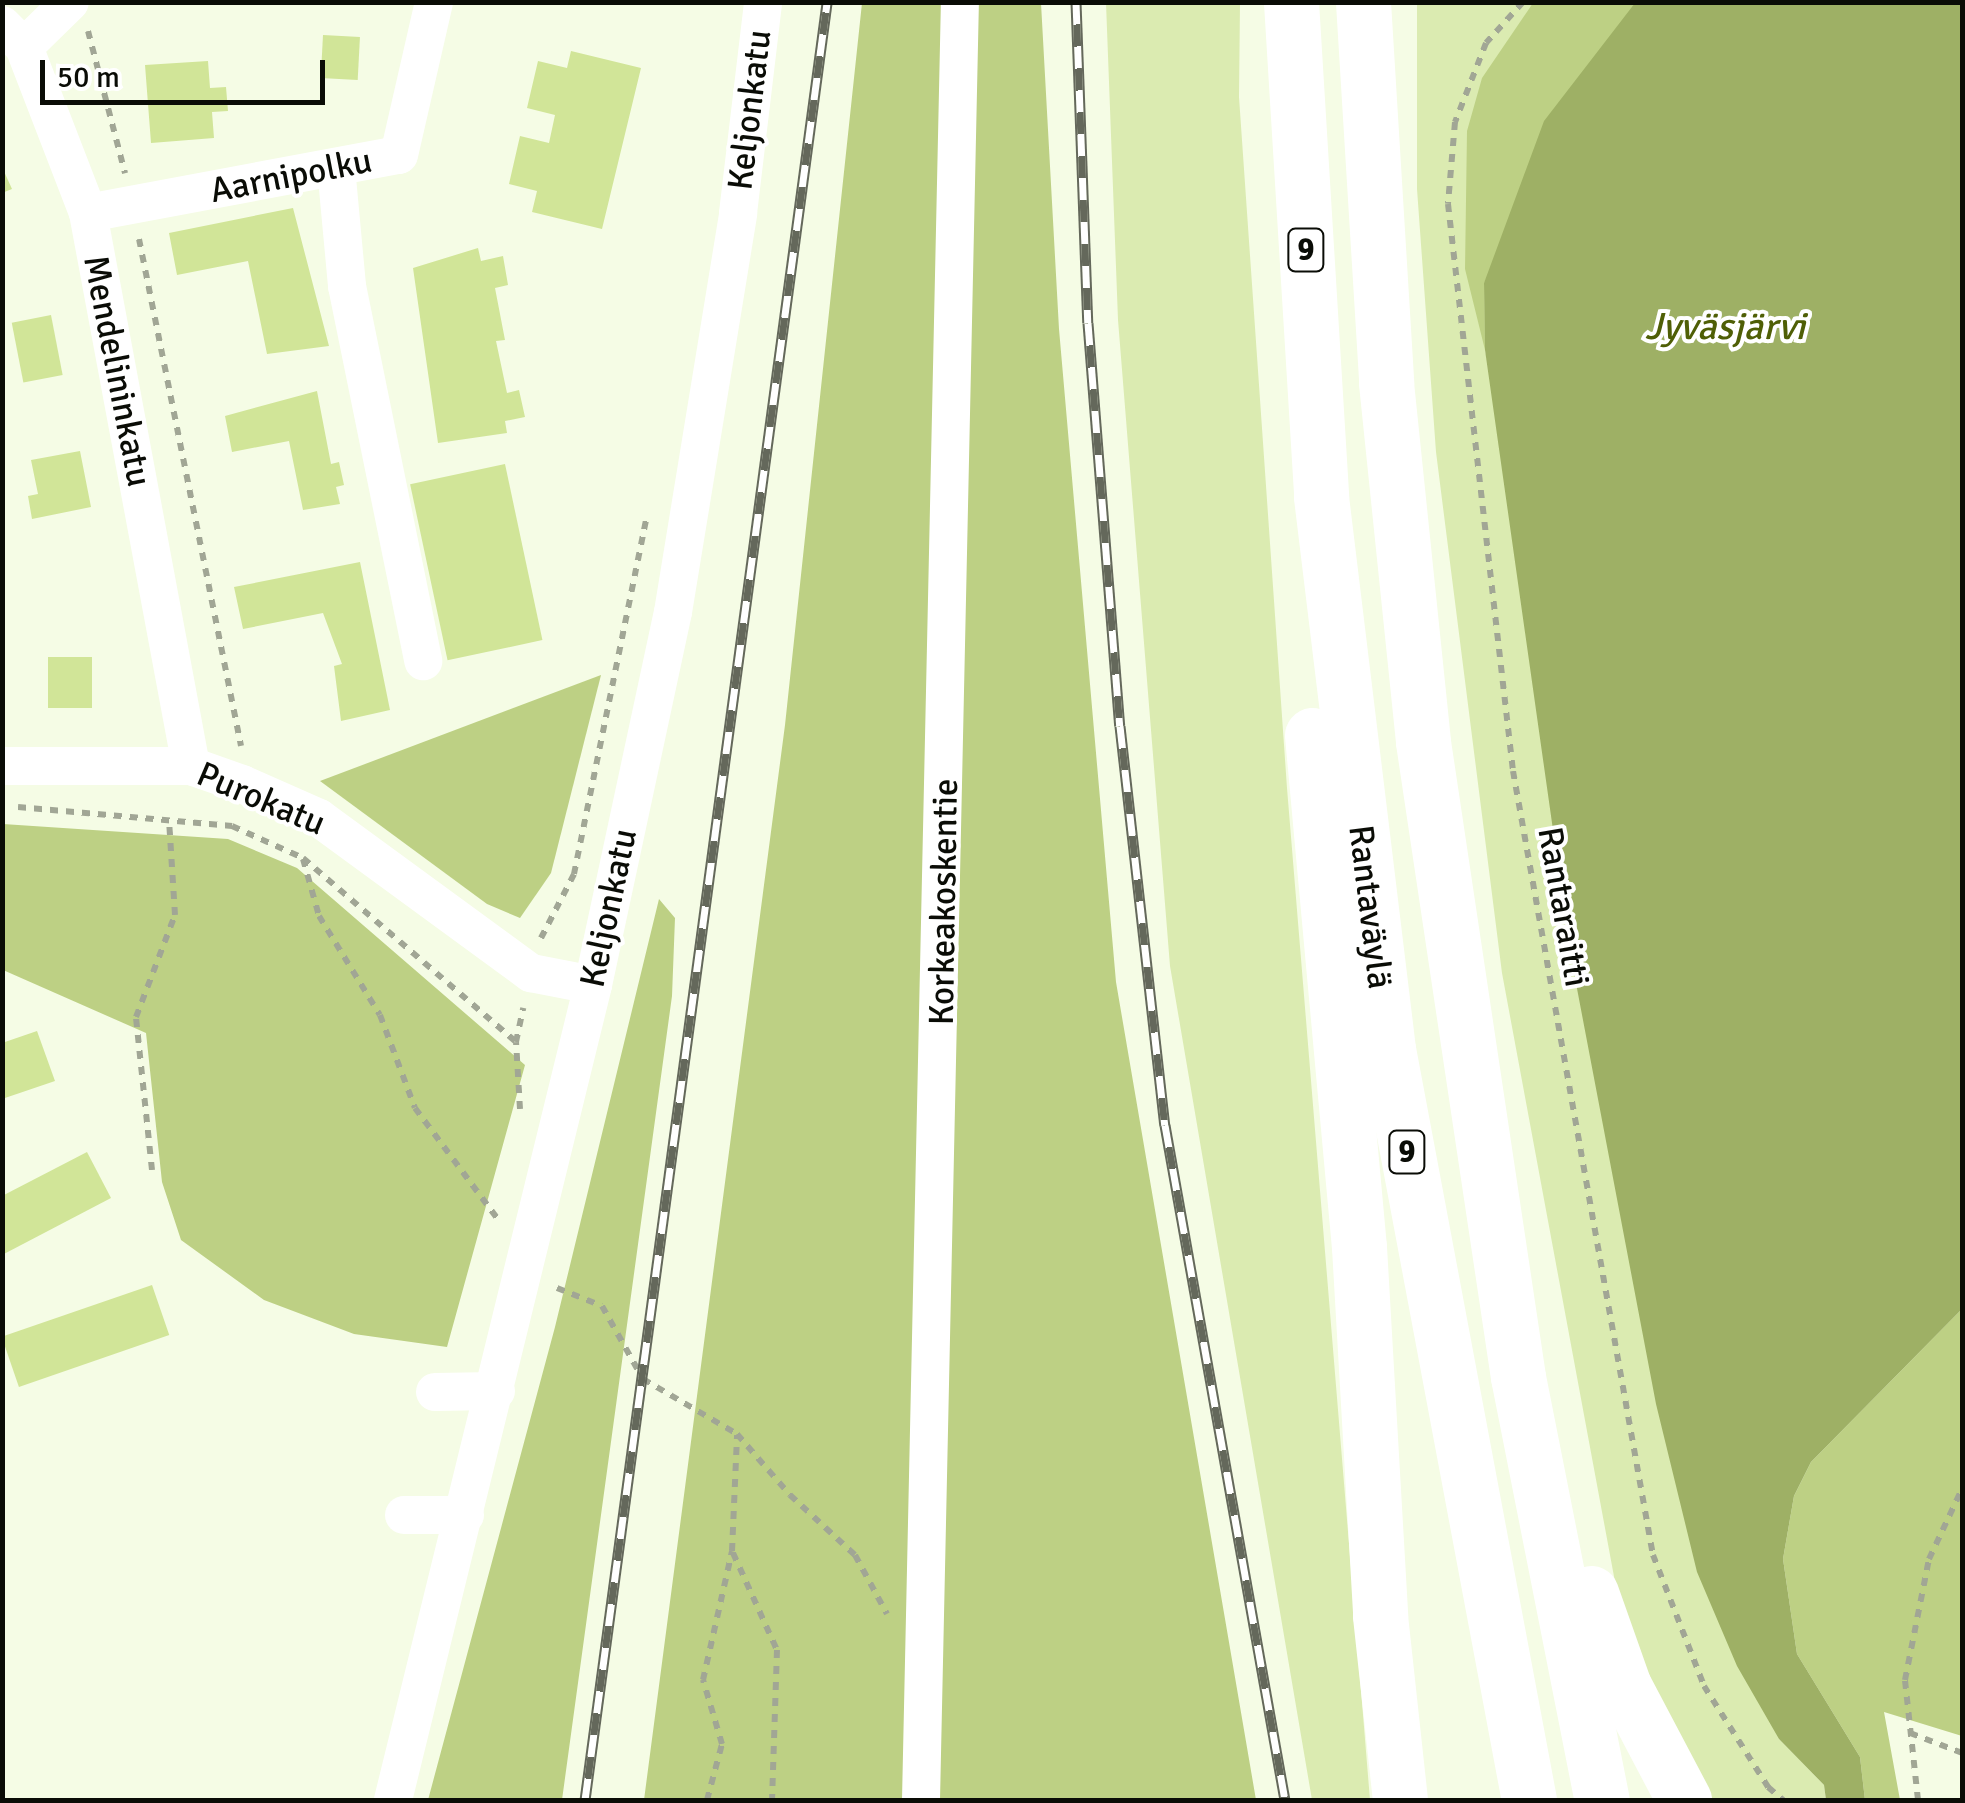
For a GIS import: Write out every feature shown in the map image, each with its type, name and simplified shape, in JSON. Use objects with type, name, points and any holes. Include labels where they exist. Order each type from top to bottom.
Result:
[{"type":"highway","name":"Rantaväylä","points":[[1291,2],[1321,497],[1388,1049],[1529,1800]]},
{"type":"highway","name":"9","points":[[1363,2],[1386,383],[1423,742],[1518,1377],[1602,1800]]},
{"type":"highway","points":[[1321,497],[1309,706],[1359,1247],[1380,1616],[1400,1800]]},
{"type":"highway","points":[[1518,1377],[1624,1686],[1684,1800]]},
{"type":"street","name":"Aarnipolku","points":[[88,214],[400,155],[434,2]]},
{"type":"street","name":"Keljonkatu","points":[[394,1800],[593,984],[674,612],[738,214],[763,2]]},
{"type":"street","name":"Korkeakoskentie","points":[[921,1800],[960,2]]},
{"type":"street","name":"Mendelininkatu","points":[[69,3],[13,36],[88,214],[191,766]]},
{"type":"street","points":[[336,168],[347,286],[424,661]]},
{"type":"street","name":"Purokatu","points":[[2,766],[191,766],[242,784],[320,818],[531,973],[593,984]]},
{"type":"street","points":[[435,1392],[496,1390]]},
{"type":"street","points":[[404,1515],[465,1515]]},
{"type":"path","name":"Rantaraitti","points":[[1522,2],[1486,43],[1455,122],[1448,204],[1513,771],[1653,1555],[1704,1686],[1768,1787],[1783,1800]]},
{"type":"path","points":[[69,3],[94,40],[132,207],[242,751],[242,784],[232,826]]},
{"type":"path","points":[[519,1113],[516,1042],[545,922],[574,874],[648,510]]},
{"type":"path","points":[[2,807],[232,826],[303,858],[516,1042]]},
{"type":"path","points":[[152,1170],[136,1017],[175,915],[169,819]]},
{"type":"path","points":[[303,858],[319,916],[380,1015],[415,1108],[497,1218]]},
{"type":"path","points":[[493,1238],[500,1201]]},
{"type":"path","points":[[524,1274],[602,1306],[644,1379],[737,1434],[790,1495],[856,1555],[892,1621]]},
{"type":"path","points":[[706,1800],[722,1744],[704,1680],[732,1551],[737,1434]]},
{"type":"path","points":[[1918,1800],[1905,1680],[1929,1559],[1962,1489]]},
{"type":"path","points":[[732,1551],[777,1650],[772,1800]]},
{"type":"path","points":[[1910,1732],[1962,1753]]},
{"type":"shaded area","points":[[862,3],[1041,3],[1059,329],[1116,982],[1256,1800],[644,1800],[785,725]]},
{"type":"shaded area","points":[[1106,3],[1240,3],[1239,97],[1287,788],[1370,1800],[1312,1800],[1170,966],[1118,320]]},
{"type":"shaded area","points":[[1417,3],[1635,3],[1485,350],[1779,1739],[1824,1785],[1826,1800],[1712,1800],[1655,1703],[1623,1625],[1502,973],[1436,452],[1417,189]]},
{"type":"shaded area","points":[[1533,3],[1635,3],[1484,283],[1485,350],[1465,269],[1467,131],[1482,78]]},
{"type":"shaded area","points":[[601,675],[551,873],[520,918],[487,904],[320,781]]},
{"type":"shaded area","points":[[3,824],[228,839],[297,868],[525,1065],[447,1347],[354,1334],[264,1300],[181,1240],[162,1182],[146,1033],[3,970]]},
{"type":"shaded area","points":[[659,899],[675,918],[672,996],[562,1800],[428,1800],[555,1327]]},
{"type":"shaded area","points":[[1962,1309],[1962,1736],[1884,1712],[1900,1800],[1865,1800],[1860,1757],[1797,1654],[1783,1559],[1794,1496],[1811,1462]]},
{"type":"water","name":"Jyväsjärvi","points":[[1635,3],[1962,3],[1962,1309],[1811,1462],[1794,1496],[1783,1559],[1797,1654],[1860,1757],[1865,1800],[1826,1800],[1824,1785],[1779,1739],[1737,1666],[1697,1572],[1656,1404],[1571,957],[1485,350],[1484,283],[1544,121]]},
{"type":"building","points":[[323,35],[360,37],[358,80],[321,78]]},
{"type":"building","points":[[571,51],[641,68],[602,229],[532,212],[537,191],[509,184],[520,136],[549,143],[555,115],[527,108],[538,61],[567,68]]},
{"type":"building","points":[[208,61],[210,88],[226,87],[228,111],[212,112],[214,138],[151,143],[145,65]]},
{"type":"building","points":[[2,167],[12,189],[2,193]]},
{"type":"building","points":[[293,208],[329,346],[267,354],[248,261],[177,275],[169,233]]},
{"type":"building","points":[[478,248],[481,261],[503,256],[508,285],[495,288],[505,340],[496,341],[507,393],[519,390],[525,417],[505,421],[507,433],[438,443],[413,268]]},
{"type":"building","points":[[51,315],[63,375],[23,383],[12,323]]},
{"type":"building","points":[[317,391],[331,464],[339,462],[344,485],[336,487],[340,504],[303,510],[289,441],[232,452],[225,416]]},
{"type":"building","points":[[80,451],[91,507],[32,519],[28,496],[38,494],[31,460]]},
{"type":"building","points":[[505,464],[542,640],[448,660],[410,484]]},
{"type":"building","points":[[360,562],[390,710],[341,721],[334,666],[342,664],[323,613],[243,629],[234,587]]},
{"type":"building","points":[[48,657],[92,657],[92,708],[48,708]]},
{"type":"building","points":[[37,1031],[55,1081],[2,1099],[2,1043]]},
{"type":"building","points":[[87,1152],[111,1198],[2,1255],[2,1196]]},
{"type":"building","points":[[152,1285],[169,1335],[19,1387],[2,1337]]},
{"type":"railway","points":[[585,1800],[827,2]]},
{"type":"railway","points":[[1076,2],[1088,323],[1120,726],[1165,1125],[1285,1800]]}]
